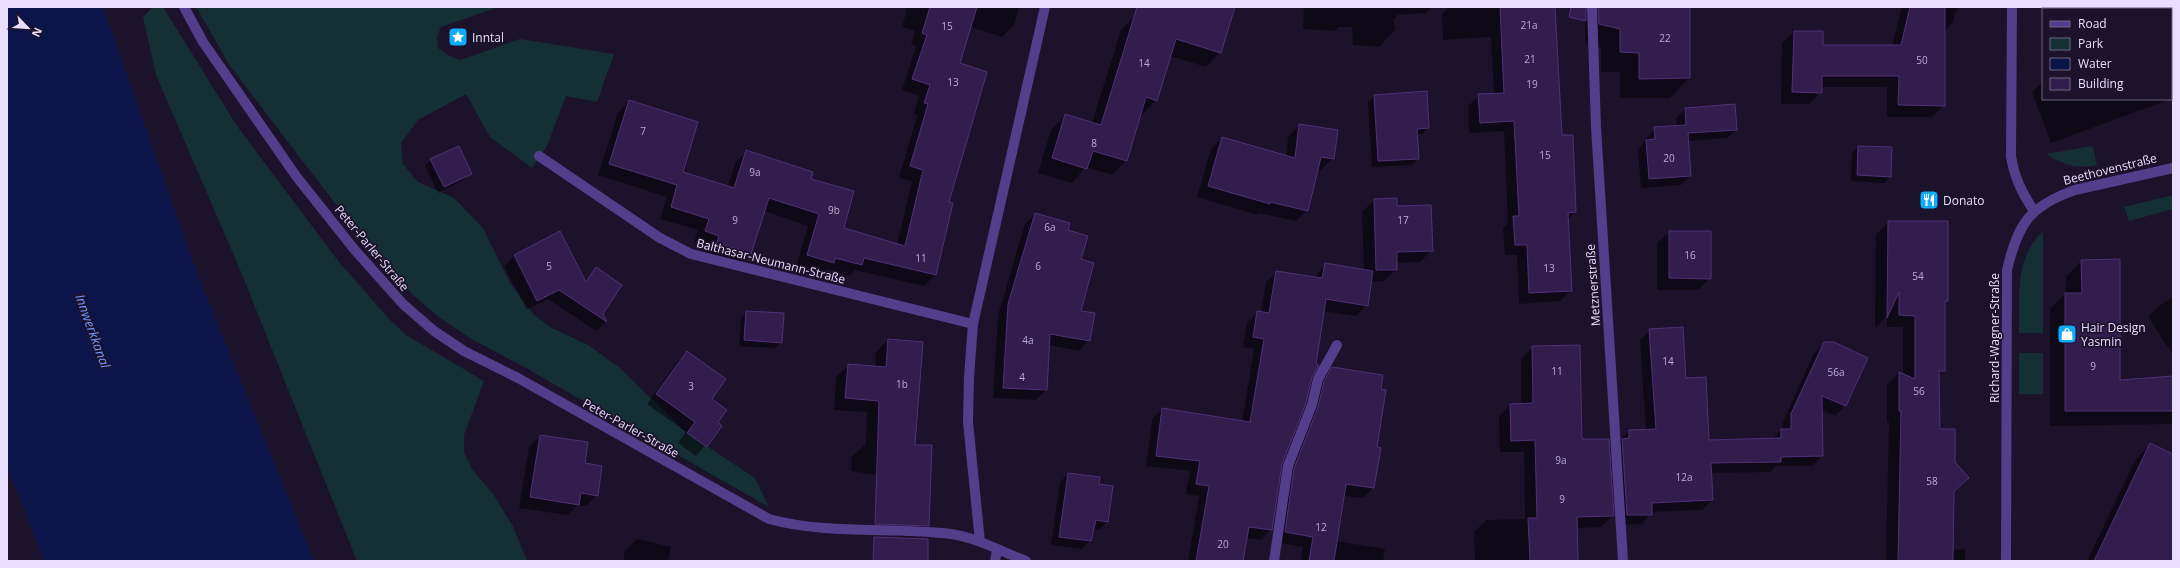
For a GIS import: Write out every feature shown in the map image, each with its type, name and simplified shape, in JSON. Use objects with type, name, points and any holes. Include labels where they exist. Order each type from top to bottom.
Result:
[{"type":"street","name":"Peter-Parler-Straße","points":[[184,7],[203,42],[296,176],[354,248],[402,304],[434,331],[464,351],[518,378],[759,514],[788,524],[953,535],[980,542],[1026,561]]},
{"type":"street","points":[[980,542],[968,422],[969,377],[974,324],[1045,7]]},
{"type":"street","name":"Metznerstraße","points":[[1592,7],[1596,126],[1623,561]]},
{"type":"street","points":[[2012,7],[2011,156],[2013,169],[2020,190],[2034,211]]},
{"type":"street","name":"Balthasar-Neumann-Straße","points":[[539,156],[660,238],[691,254],[974,324]]},
{"type":"street","name":"Beethovenstraße","points":[[2034,211],[2062,195],[2075,190],[2173,168]]},
{"type":"street","name":"Richard-Wagner-Straße","points":[[2006,561],[2007,270],[2017,235],[2034,211]]},
{"type":"street","points":[[1274,561],[1288,466],[1312,405],[1318,378],[1337,345]]},
{"type":"street","points":[[995,561],[997,550]]},
{"type":"green space","points":[[153,7],[163,7],[237,126],[339,262],[390,320],[406,335],[484,381],[464,435],[464,452],[472,469],[493,494],[513,526],[527,561],[357,561],[241,272],[156,75],[143,17]]},
{"type":"green space","points":[[196,7],[499,7],[441,27],[437,37],[438,48],[448,55],[460,60],[520,39],[614,54],[597,102],[566,96],[547,146],[532,168],[490,137],[466,94],[418,120],[401,143],[403,164],[418,182],[454,198],[483,228],[510,283],[534,315],[552,328],[588,345],[620,368],[687,433],[755,478],[769,507],[524,367],[470,338],[440,318],[413,295],[363,240],[230,66]]},
{"type":"green space","points":[[2093,146],[2097,165],[2083,167],[2070,165],[2058,161],[2046,154]]},
{"type":"green space","points":[[2173,195],[2173,209],[2129,221],[2124,207]]},
{"type":"green space","points":[[2043,231],[2043,333],[2019,333],[2019,292],[2023,265],[2027,253]]},
{"type":"green space","points":[[2019,353],[2043,353],[2043,394],[2019,394]]},
{"type":"water","name":"Innwerkkanal","points":[[7,7],[103,7],[198,276],[314,561],[44,561],[7,466]]},
{"type":"building","points":[[930,7],[977,7],[960,63],[987,72],[949,202],[953,203],[936,275],[864,258],[862,265],[835,258],[834,263],[807,255],[819,214],[769,198],[751,254],[717,243],[719,236],[705,231],[709,219],[671,207],[677,185],[609,164],[629,100],[698,122],[683,172],[734,188],[746,150],[813,172],[811,179],[854,191],[844,228],[905,246],[923,170],[910,166],[928,104],[924,103],[930,85],[912,79],[927,35],[922,33]]},
{"type":"building","points":[[1137,7],[1235,7],[1221,53],[1176,39],[1157,101],[1146,97],[1127,161],[1093,151],[1087,169],[1052,158],[1065,114],[1101,125]]},
{"type":"building","points":[[1500,7],[1555,7],[1562,135],[1573,135],[1576,212],[1568,213],[1572,291],[1529,293],[1527,245],[1515,245],[1513,216],[1519,216],[1514,121],[1480,123],[1478,94],[1504,93]]},
{"type":"building","points":[[1571,7],[1586,7],[1586,21],[1569,17]]},
{"type":"building","points":[[1598,7],[1690,7],[1690,78],[1639,79],[1639,53],[1620,52],[1620,29],[1599,24]]},
{"type":"building","points":[[1910,7],[1945,7],[1945,106],[1898,105],[1899,76],[1822,76],[1822,93],[1792,92],[1794,31],[1823,31],[1823,45],[1901,45]]},
{"type":"building","points":[[1427,91],[1429,128],[1417,129],[1419,159],[1378,161],[1374,95]]},
{"type":"building","points":[[1735,104],[1737,130],[1688,133],[1691,176],[1649,179],[1646,140],[1655,139],[1654,127],[1686,125],[1685,108]]},
{"type":"building","points":[[1299,124],[1338,130],[1334,159],[1321,157],[1308,211],[1270,202],[1270,204],[1208,186],[1222,137],[1295,158]]},
{"type":"building","points":[[459,146],[472,174],[444,187],[430,159]]},
{"type":"building","points":[[1858,146],[1892,147],[1891,177],[1857,175]]},
{"type":"building","points":[[1397,198],[1397,206],[1431,205],[1433,251],[1397,252],[1397,270],[1376,270],[1374,199]]},
{"type":"building","points":[[1035,213],[1070,223],[1068,230],[1088,236],[1081,259],[1094,263],[1081,311],[1095,313],[1090,341],[1050,334],[1047,390],[1003,388],[1008,304]]},
{"type":"building","points":[[1888,221],[1948,221],[1948,301],[1945,301],[1945,371],[1939,371],[1940,429],[1955,429],[1955,462],[1969,478],[1954,491],[1953,561],[1898,561],[1901,411],[1899,411],[1899,372],[1915,379],[1915,316],[1899,315],[1899,292],[1887,318]]},
{"type":"building","points":[[560,231],[586,282],[596,267],[622,285],[603,314],[607,322],[559,290],[537,301],[514,255]]},
{"type":"building","points":[[1669,231],[1711,231],[1711,279],[1669,278]]},
{"type":"building","points":[[2120,259],[2120,380],[2173,376],[2173,411],[2065,411],[2065,293],[2082,293],[2081,260]]},
{"type":"building","points":[[1325,263],[1373,271],[1368,306],[1326,299],[1316,364],[1319,365],[1312,377],[1306,403],[1282,464],[1272,530],[1249,527],[1243,561],[1196,561],[1209,486],[1196,484],[1200,461],[1156,456],[1162,408],[1250,422],[1264,339],[1253,337],[1257,311],[1269,313],[1276,271],[1322,278]]},
{"type":"building","points":[[746,311],[784,313],[782,343],[744,340]]},
{"type":"building","points":[[1683,327],[1686,378],[1706,377],[1709,440],[1781,438],[1781,429],[1791,429],[1791,414],[1824,342],[1834,342],[1868,358],[1846,406],[1822,396],[1823,456],[1781,457],[1781,462],[1711,463],[1713,500],[1652,503],[1652,515],[1627,515],[1622,439],[1629,438],[1629,430],[1656,429],[1649,329]]},
{"type":"building","points":[[888,339],[923,342],[915,445],[932,445],[929,526],[875,524],[879,401],[845,398],[848,364],[886,367]]},
{"type":"building","points":[[1580,345],[1582,439],[1609,439],[1614,516],[1577,517],[1578,561],[1530,561],[1528,518],[1537,518],[1535,440],[1511,441],[1510,404],[1533,403],[1532,346]]},
{"type":"building","points":[[687,351],[726,379],[712,399],[727,410],[718,422],[722,426],[707,447],[687,433],[695,422],[656,394]]},
{"type":"building","points":[[1332,367],[1383,375],[1381,389],[1386,390],[1377,447],[1381,448],[1374,488],[1346,484],[1334,561],[1309,561],[1313,537],[1285,532],[1294,468],[1318,407],[1324,381]]},
{"type":"building","points":[[540,435],[588,442],[585,463],[602,466],[598,496],[581,493],[579,505],[530,497]]},
{"type":"building","points":[[2150,443],[2173,454],[2173,561],[2094,561]]},
{"type":"building","points":[[1068,473],[1100,477],[1099,484],[1113,486],[1108,522],[1096,520],[1091,541],[1059,537]]},
{"type":"building","points":[[874,537],[928,539],[928,561],[873,561]]},
{"type":"place","name":"Inntal","points":[[458,37]]},
{"type":"place","name":"Donato","points":[[1929,200]]},
{"type":"place","name":"Hair Design Yasmin","points":[[2067,334]]}]
